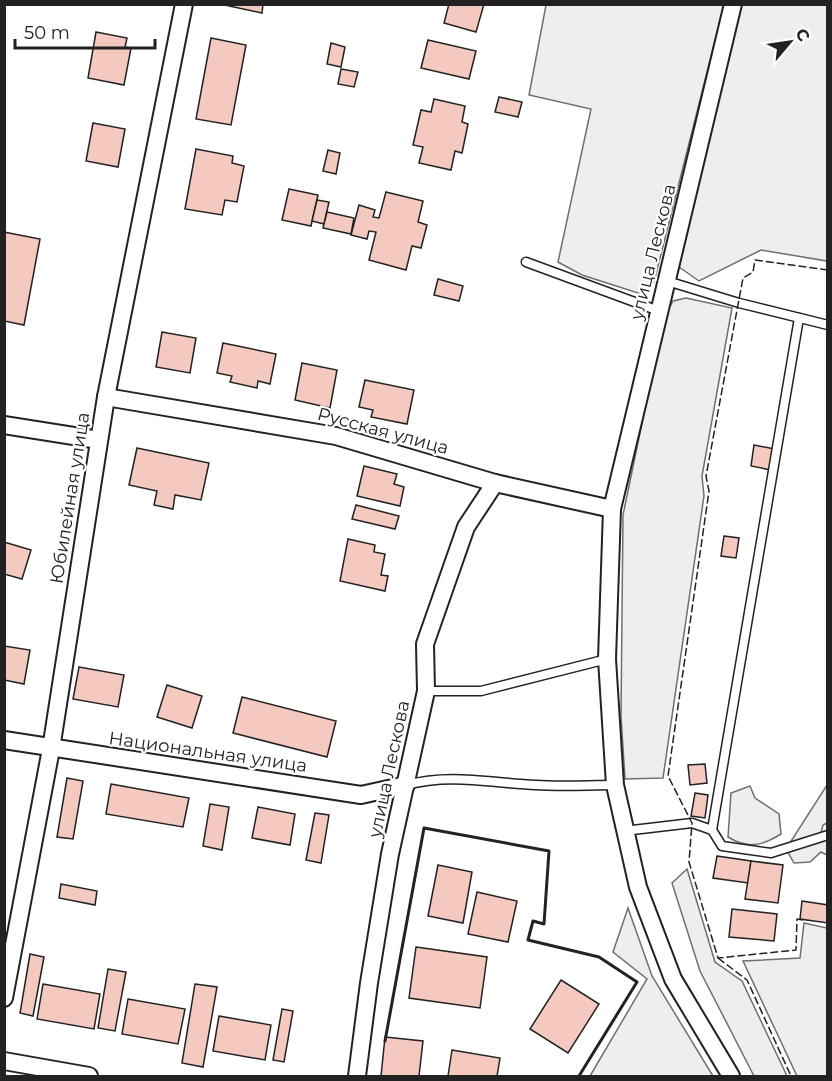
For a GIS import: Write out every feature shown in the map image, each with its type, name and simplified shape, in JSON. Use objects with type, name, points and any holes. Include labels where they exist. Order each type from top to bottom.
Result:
[{"type":"street","name":"Юбилейная улица","points":[[4,999],[51,748],[106,397],[184,4]]},
{"type":"street","name":"улица Лескова","points":[[731,1077],[673,979],[638,887],[615,785],[607,659],[612,509],[733,4]]},
{"type":"street","name":"Русская улица","points":[[106,397],[336,436],[495,483],[612,509]]},
{"type":"street","points":[[4,425],[99,440]]},
{"type":"street","name":"улица Лескова","points":[[357,1077],[369,983],[390,854],[426,691],[425,644],[466,527],[495,483]]},
{"type":"street","name":"Национальная улица","points":[[4,740],[361,795],[406,785]]},
{"type":"street","points":[[4,1061],[89,1077]]},
{"type":"lane","points":[[526,262],[659,311]]},
{"type":"lane","points":[[667,281],[828,325]]},
{"type":"lane","points":[[712,830],[799,318]]},
{"type":"lane","points":[[426,691],[481,691],[607,659]]},
{"type":"lane","points":[[406,785],[430,778],[535,785],[615,785]]},
{"type":"lane","points":[[624,831],[692,823],[712,830],[722,846],[771,853],[828,835]]},
{"type":"shaded area","points":[[546,5],[724,5],[654,282],[641,294],[582,275],[558,262],[591,109],[529,95]]},
{"type":"shaded area","points":[[740,5],[827,5],[827,261],[761,250],[699,281],[679,267]]},
{"type":"shaded area","points":[[686,298],[732,308],[702,476],[704,496],[663,778],[625,779],[621,716],[623,515],[664,317],[673,301]]},
{"type":"shaded area","points":[[827,785],[827,823],[823,825],[820,837],[827,839],[827,855],[821,852],[810,862],[794,863],[786,849]]},
{"type":"shaded area","points":[[750,786],[755,798],[779,814],[781,834],[754,844],[742,843],[728,837],[731,793]]},
{"type":"shaded area","points":[[687,869],[715,962],[742,981],[787,1076],[754,1076],[700,971],[672,883]]},
{"type":"shaded area","points":[[628,908],[652,976],[713,1076],[590,1076],[647,979],[613,952]]},
{"type":"shaded area","points":[[804,923],[827,928],[827,1076],[797,1076],[743,961],[800,958]]},
{"type":"building","points":[[220,4],[263,4],[262,13]]},
{"type":"building","points":[[449,4],[484,4],[476,32],[444,23]]},
{"type":"building","points":[[96,32],[127,38],[125,47],[131,48],[124,85],[88,78]]},
{"type":"building","points":[[211,38],[246,45],[231,125],[196,119]]},
{"type":"building","points":[[428,40],[476,51],[469,79],[421,68]]},
{"type":"building","points":[[331,43],[345,47],[341,67],[327,64]]},
{"type":"building","points":[[341,69],[358,72],[354,87],[338,84]]},
{"type":"building","points":[[499,97],[522,102],[518,117],[495,112]]},
{"type":"building","points":[[434,99],[465,106],[462,122],[468,124],[462,153],[455,151],[451,170],[419,163],[423,147],[413,145],[421,110],[431,112]]},
{"type":"building","points":[[93,123],[125,129],[118,167],[86,161]]},
{"type":"building","points":[[196,149],[233,156],[232,163],[244,166],[237,202],[225,200],[222,215],[185,209]]},
{"type":"building","points":[[328,150],[340,153],[336,174],[323,171]]},
{"type":"building","points":[[289,189],[318,195],[311,226],[282,220]]},
{"type":"building","points":[[386,192],[423,201],[418,222],[427,225],[421,248],[412,246],[406,270],[369,260],[376,232],[369,231],[367,239],[351,235],[359,205],[375,210],[373,217],[379,218]]},
{"type":"building","points":[[317,200],[329,202],[324,224],[312,221]]},
{"type":"building","points":[[327,212],[354,218],[351,234],[323,228]]},
{"type":"building","points":[[4,232],[40,239],[24,325],[4,321]]},
{"type":"building","points":[[438,279],[463,286],[459,301],[434,295]]},
{"type":"building","points":[[162,332],[196,338],[190,373],[156,367]]},
{"type":"building","points":[[223,343],[276,354],[270,384],[258,381],[257,388],[230,382],[232,376],[217,373]]},
{"type":"building","points":[[302,363],[337,370],[330,408],[295,400]]},
{"type":"building","points":[[365,380],[414,390],[407,424],[371,417],[373,410],[359,407]]},
{"type":"building","points":[[754,445],[775,449],[771,470],[751,466]]},
{"type":"building","points":[[137,448],[209,463],[201,500],[175,495],[173,509],[154,505],[157,491],[129,485]]},
{"type":"building","points":[[364,466],[397,474],[394,484],[404,487],[400,506],[357,496]]},
{"type":"building","points":[[356,505],[399,516],[395,529],[352,519]]},
{"type":"building","points":[[724,536],[739,538],[736,558],[721,556]]},
{"type":"building","points":[[348,539],[375,545],[374,552],[385,554],[381,575],[388,576],[385,591],[340,581]]},
{"type":"building","points":[[4,542],[31,550],[22,579],[4,574]]},
{"type":"building","points":[[4,646],[30,650],[24,684],[4,680]]},
{"type":"building","points":[[79,667],[124,675],[118,707],[73,699]]},
{"type":"building","points":[[167,685],[202,696],[192,728],[157,717]]},
{"type":"building","points":[[242,697],[336,721],[327,757],[233,733]]},
{"type":"building","points":[[705,764],[707,783],[690,785],[688,765]]},
{"type":"building","points":[[67,778],[83,781],[73,839],[57,837]]},
{"type":"building","points":[[111,784],[189,798],[183,827],[106,814]]},
{"type":"building","points":[[695,793],[708,795],[705,818],[691,816]]},
{"type":"building","points":[[210,804],[229,807],[222,850],[203,846]]},
{"type":"building","points":[[258,807],[295,814],[290,845],[252,838]]},
{"type":"building","points":[[315,813],[329,815],[321,863],[306,860]]},
{"type":"building","points":[[717,856],[751,861],[748,883],[713,878]]},
{"type":"building","points":[[751,861],[783,865],[778,903],[745,899]]},
{"type":"building","points":[[438,865],[472,872],[463,923],[428,916]]},
{"type":"building","points":[[61,884],[97,891],[95,905],[59,898]]},
{"type":"building","points":[[477,892],[517,901],[508,942],[468,934]]},
{"type":"building","points":[[802,901],[828,905],[828,923],[800,919]]},
{"type":"building","points":[[732,909],[777,914],[774,941],[729,937]]},
{"type":"building","points":[[416,947],[487,957],[480,1008],[409,998]]},
{"type":"building","points":[[30,954],[44,957],[33,1016],[20,1013]]},
{"type":"building","points":[[108,969],[126,972],[115,1031],[98,1028]]},
{"type":"building","points":[[561,980],[599,1004],[568,1053],[530,1029]]},
{"type":"building","points":[[43,984],[100,994],[94,1029],[37,1019]]},
{"type":"building","points":[[195,984],[217,987],[203,1067],[182,1063]]},
{"type":"building","points":[[128,999],[185,1009],[178,1044],[122,1034]]},
{"type":"building","points":[[282,1009],[293,1011],[284,1062],[273,1060]]},
{"type":"building","points":[[219,1016],[271,1025],[265,1060],[213,1051]]},
{"type":"building","points":[[385,1037],[423,1041],[419,1076],[381,1076]]},
{"type":"building","points":[[452,1050],[500,1058],[497,1076],[448,1076]]},
{"type":"fence","points":[[803,920],[797,919],[796,950],[718,958],[689,862],[692,823],[668,776],[709,491],[706,476],[743,278],[753,272],[755,260],[828,270]]},
{"type":"fence","points":[[718,958],[747,980],[791,1076]]},
{"type":"wall","points":[[385,1041],[424,828],[549,851],[544,924],[533,921],[528,940],[599,957],[637,982],[579,1076]]}]
